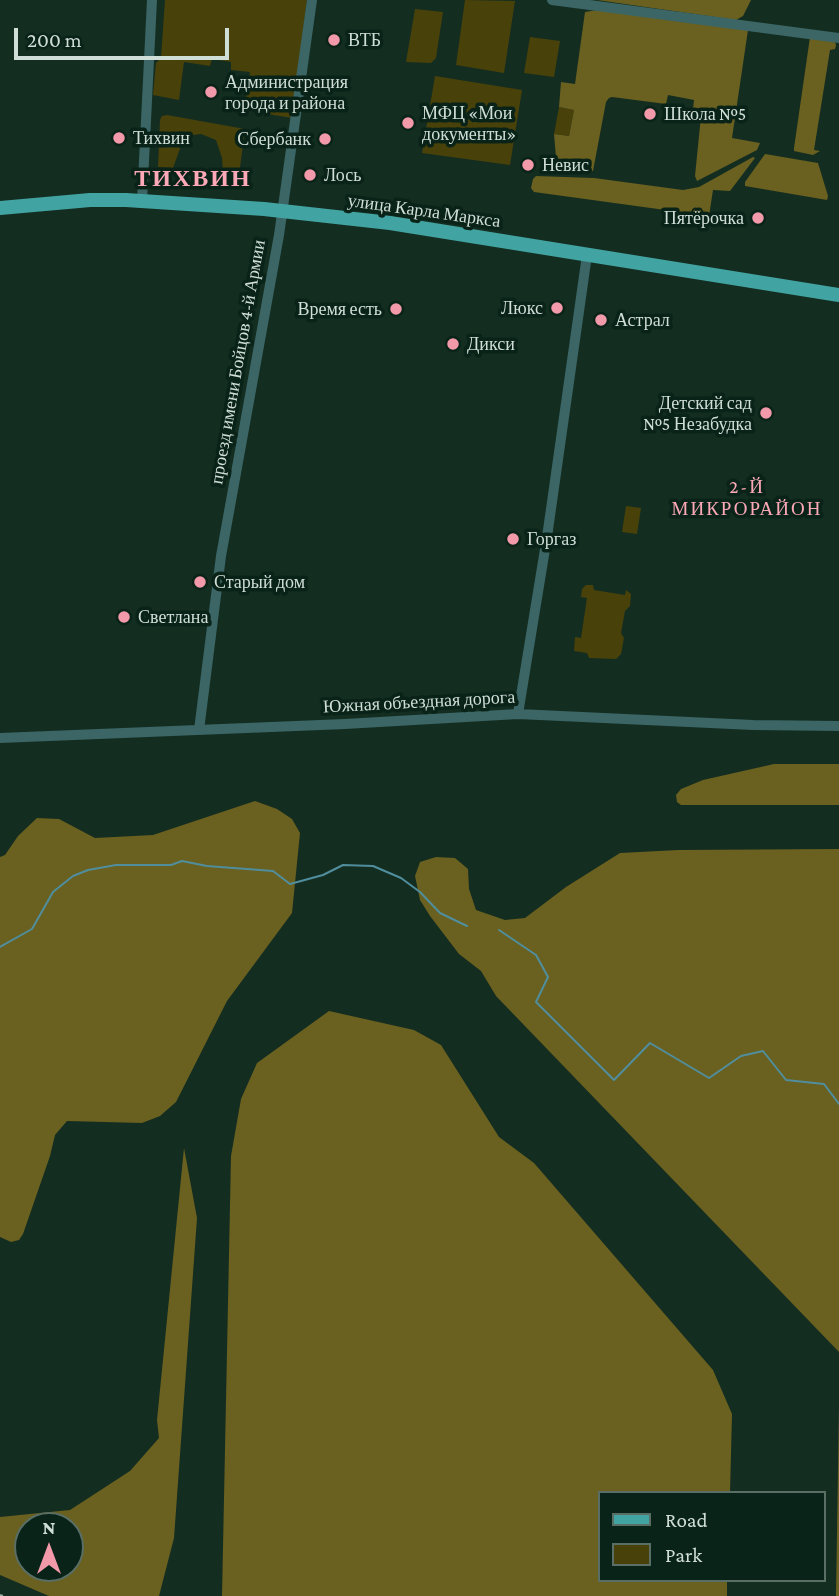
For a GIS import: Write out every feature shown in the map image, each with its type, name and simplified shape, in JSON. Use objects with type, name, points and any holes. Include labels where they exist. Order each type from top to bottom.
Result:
[{"type":"main road","name":"улица Карла Маркса","points":[[0,208],[90,200],[142,201],[390,223],[839,295]]},
{"type":"street","points":[[142,201],[152,0]]},
{"type":"street","name":"проезд имени Бойцов 4-й Армии","points":[[199,730],[225,533],[282,212],[312,0]]},
{"type":"street","points":[[552,0],[839,38]]},
{"type":"street","points":[[518,714],[545,551],[587,255]]},
{"type":"street","name":"Южная объездная дорога","points":[[0,738],[518,714],[753,725],[839,726]]},
{"type":"green space","points":[[165,0],[307,0],[292,118],[243,110],[250,72],[231,70],[231,62],[212,59],[210,66],[184,62],[179,100],[153,95],[156,63],[161,58]]},
{"type":"green space","points":[[465,0],[515,1],[504,73],[456,65]]},
{"type":"green space","points":[[415,9],[443,12],[436,58],[431,63],[406,62]]},
{"type":"green space","points":[[530,37],[560,41],[554,77],[524,73]]},
{"type":"green space","points":[[435,76],[522,90],[510,165],[422,153]]},
{"type":"green space","points":[[559,107],[574,110],[569,136],[554,134]]},
{"type":"green space","points":[[167,115],[245,129],[239,175],[223,173],[222,158],[216,140],[201,134],[193,135],[181,146],[173,168],[158,167],[160,120]]},
{"type":"green space","points":[[626,506],[641,508],[637,534],[622,532]]},
{"type":"green space","points":[[586,585],[593,585],[594,590],[625,595],[626,590],[631,594],[621,633],[624,638],[621,654],[616,659],[589,658],[587,653],[574,651],[575,637],[581,638],[587,598],[581,597],[582,589]]},
{"type":"shaded area","points":[[597,0],[751,0],[743,16],[736,20]]},
{"type":"shaded area","points":[[597,10],[748,30],[732,138],[760,143],[757,150],[697,181],[695,176],[701,116],[693,109],[694,100],[668,95],[666,104],[612,97],[606,102],[593,171],[557,169],[554,134],[569,136],[574,110],[559,107],[561,82],[575,84],[585,12]]},
{"type":"shaded area","points":[[810,37],[835,42],[836,45],[835,49],[830,50],[814,150],[820,151],[813,155],[794,151]]},
{"type":"shaded area","points":[[765,154],[818,163],[827,200],[745,186],[745,182]]},
{"type":"shaded area","points":[[755,158],[730,191],[713,190],[709,216],[534,192],[531,188],[536,176],[594,178],[683,190],[699,187]]},
{"type":"shaded area","points":[[774,764],[839,764],[839,805],[681,805],[677,802],[676,795],[681,789],[703,780]]},
{"type":"shaded area","points":[[255,801],[277,809],[292,819],[300,833],[292,913],[227,1001],[176,1102],[160,1116],[142,1123],[67,1121],[55,1135],[23,1234],[19,1240],[11,1242],[0,1237],[0,857],[5,855],[18,836],[37,818],[59,819],[95,838],[153,835]]},
{"type":"shaded area","points":[[839,849],[839,1352],[496,996],[481,971],[459,954],[430,916],[420,900],[415,876],[420,862],[436,857],[455,858],[468,869],[469,889],[476,910],[505,920],[525,918],[566,887],[620,853]]},
{"type":"shaded area","points":[[329,1011],[414,1030],[441,1045],[499,1137],[534,1163],[713,1370],[732,1414],[730,1491],[598,1491],[598,1582],[727,1582],[727,1596],[222,1596],[231,1156],[241,1099],[257,1063]]},
{"type":"shaded area","points":[[184,1148],[197,1218],[174,1538],[159,1596],[49,1596],[16,1582],[84,1582],[84,1512],[50,1512],[70,1510],[130,1471],[159,1438],[157,1420]]},
{"type":"shaded area","points":[[839,1406],[839,1596],[836,1596]]},
{"type":"shaded area","points":[[14,1516],[14,1581],[0,1575],[0,1517]]},
{"type":"waterway","points":[[0,947],[32,929],[53,892],[73,876],[116,865],[171,865],[182,861],[207,866],[273,871],[290,884],[323,875],[343,865],[373,866],[401,878],[420,892],[440,913],[467,926]]},
{"type":"waterway","points":[[499,930],[536,955],[548,977],[536,1002],[614,1080],[650,1043],[709,1078],[741,1056],[763,1051],[786,1080],[824,1084],[839,1104]]},
{"type":"place","name":"ВТБ","points":[[334,40]]},
{"type":"place","name":"Администрация города и района","points":[[211,92]]},
{"type":"place","name":"Школа №5","points":[[650,114]]},
{"type":"place","name":"МФЦ «Мои документы»","points":[[408,123]]},
{"type":"place","name":"Тихвин","points":[[119,138]]},
{"type":"place","name":"Сбербанк","points":[[325,139]]},
{"type":"place","name":"Невис","points":[[528,165]]},
{"type":"place","name":"Лось","points":[[310,175]]},
{"type":"place","name":"Пятёрочка","points":[[758,218]]},
{"type":"place","name":"Люкс","points":[[557,308]]},
{"type":"place","name":"Время есть","points":[[396,309]]},
{"type":"place","name":"Астрал","points":[[601,320]]},
{"type":"place","name":"Дикси","points":[[453,344]]},
{"type":"place","name":"Детский сад №5 Незабудка","points":[[766,413]]},
{"type":"place","name":"Горгаз","points":[[513,539]]},
{"type":"place","name":"Старый дом","points":[[200,582]]},
{"type":"place","name":"Светлана","points":[[124,617]]},
{"type":"district","name":"ТИХВИН","points":[[193,179]]},
{"type":"district","name":"2-Й МИКРОРАЙОН","points":[[747,498]]}]
